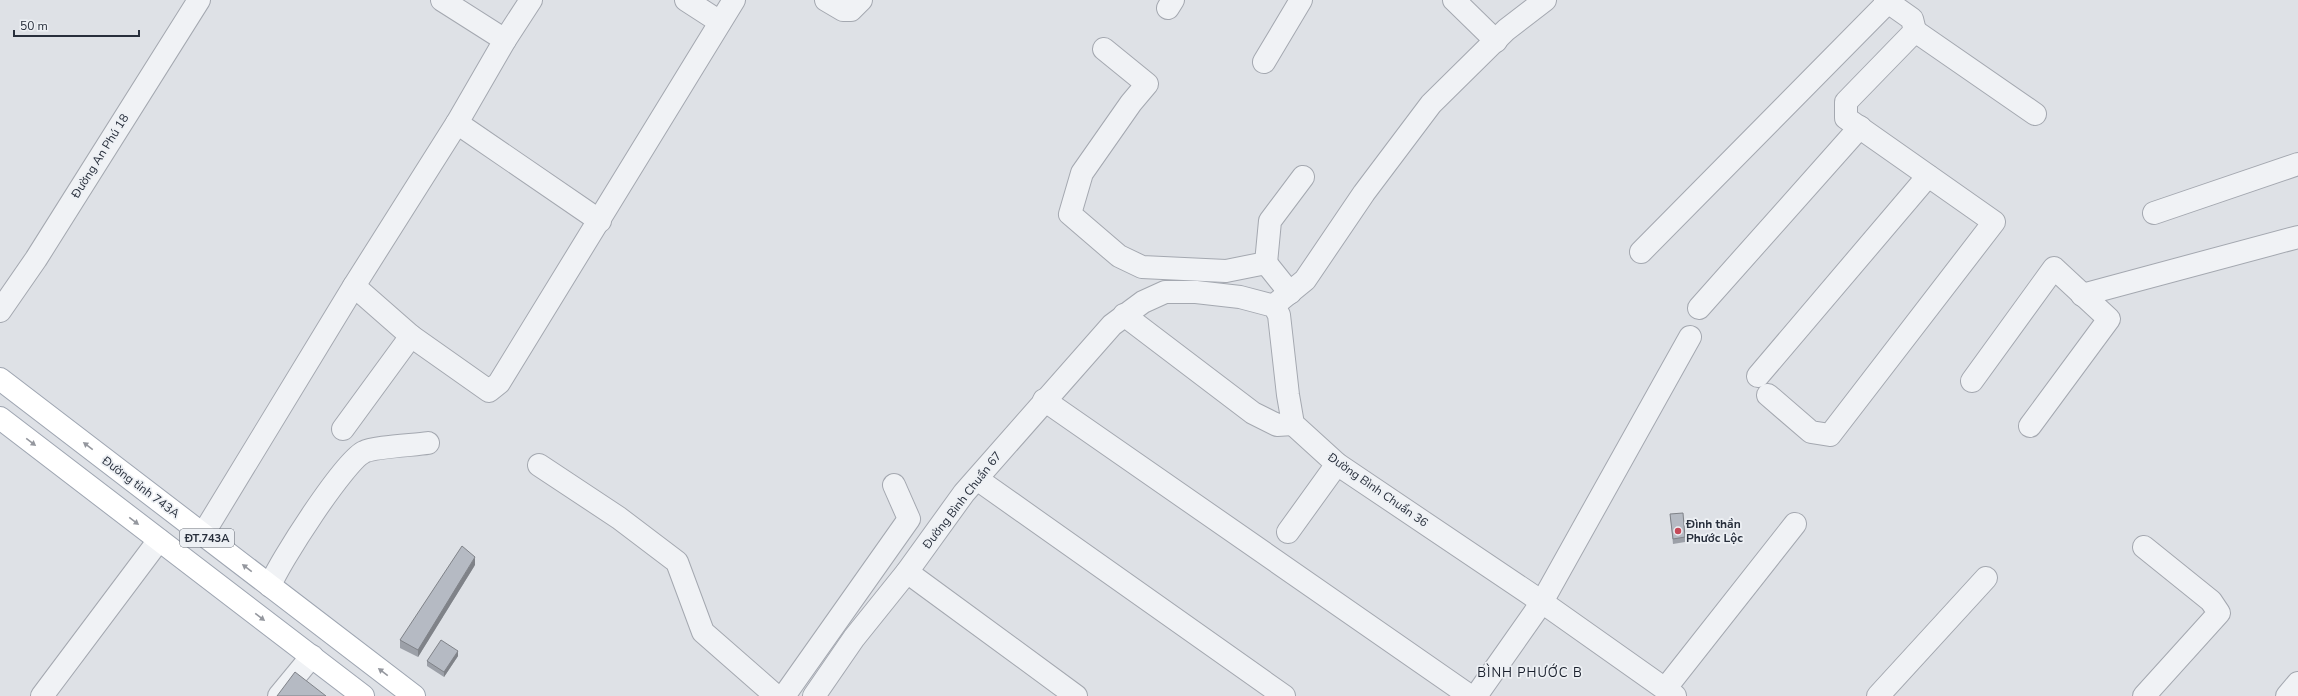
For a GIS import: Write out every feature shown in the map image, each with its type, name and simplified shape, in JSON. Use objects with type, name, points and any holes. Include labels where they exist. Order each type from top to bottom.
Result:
[{"type":"main road","name":"Đường tỉnh 743A","points":[[0,379],[414,696]]},
{"type":"main road","name":"ĐT.743A","points":[[0,418],[364,696]]},
{"type":"street","name":"Đường An Phú 18","points":[[0,311],[36,259],[199,0]]},
{"type":"street","points":[[442,0],[505,40]]},
{"type":"street","points":[[203,534],[354,286],[457,123],[505,40],[531,0]]},
{"type":"street","points":[[686,0],[720,22]]},
{"type":"street","points":[[354,286],[411,336],[489,391],[499,383],[600,221],[734,0]]},
{"type":"street","points":[[826,0],[843,10],[851,10],[861,0]]},
{"type":"street","points":[[1264,62],[1301,0]]},
{"type":"street","points":[[1454,0],[1496,41]]},
{"type":"street","points":[[1303,177],[1270,221],[1266,263],[1282,299],[1279,315],[1293,424],[1278,425],[1253,413],[1124,316],[1143,302],[1165,292],[1196,292],[1240,297],[1282,299],[1305,280],[1364,193],[1431,104],[1496,41],[1545,0]]},
{"type":"street","points":[[1640,252],[1886,1],[1912,19],[1915,32],[2035,114]]},
{"type":"street","points":[[1915,32],[1846,102],[1846,118],[1994,222],[1830,435],[1811,432],[1763,385],[1928,176]]},
{"type":"street","points":[[1104,49],[1147,84],[1131,103],[1082,173],[1070,214],[1120,256],[1142,267],[1226,271],[1266,263]]},
{"type":"street","points":[[457,123],[600,221]]},
{"type":"street","points":[[1699,308],[1860,127]]},
{"type":"street","points":[[2154,213],[2298,164]]},
{"type":"street","points":[[2082,295],[2298,237]]},
{"type":"street","points":[[1972,381],[2054,268],[2108,319],[2030,426]]},
{"type":"street","name":"Đường Bình Chuẩn 67","points":[[814,696],[854,638],[907,572],[977,478],[1044,400],[1112,325],[1124,316]]},
{"type":"street","points":[[343,429],[411,336]]},
{"type":"street","points":[[1476,696],[1542,602],[1690,337]]},
{"type":"street","points":[[1044,400],[1470,696]]},
{"type":"street","name":"Đường Bình Chuẩn 36","points":[[1293,424],[1337,464],[1542,602],[1670,692]]},
{"type":"street","points":[[270,586],[285,557],[346,468],[364,452],[428,444]]},
{"type":"street","points":[[1288,532],[1337,464]]},
{"type":"street","points":[[539,465],[619,518],[677,562],[703,632],[776,696]]},
{"type":"street","points":[[977,478],[1284,696]]},
{"type":"street","points":[[784,696],[909,519],[894,486]]},
{"type":"street","points":[[1670,692],[1796,524]]},
{"type":"street","points":[[42,696],[159,540]]},
{"type":"street","points":[[2144,547],[2211,601],[2219,613],[2144,696]]},
{"type":"street","points":[[907,572],[1076,696]]},
{"type":"street","points":[[1878,696],[1986,578]]},
{"type":"street","points":[[279,696],[312,656]]},
{"type":"street","points":[[2287,696],[2298,683]]},
{"type":"building","name":"Đình thần Phước Lộc","points":[[1683,513],[1685,537],[1673,539],[1670,514]]},
{"type":"building","points":[[462,546],[475,557],[418,650],[400,640]]},
{"type":"building","points":[[441,640],[458,651],[444,672],[427,661]]},
{"type":"building","points":[[295,672],[326,696],[277,696]]},
{"type":"place","name":"Đình thần Phước Lộc","points":[[1678,531]]},
{"type":"district","name":"BÌNH PHƯỚC B","points":[[1530,673]]}]
